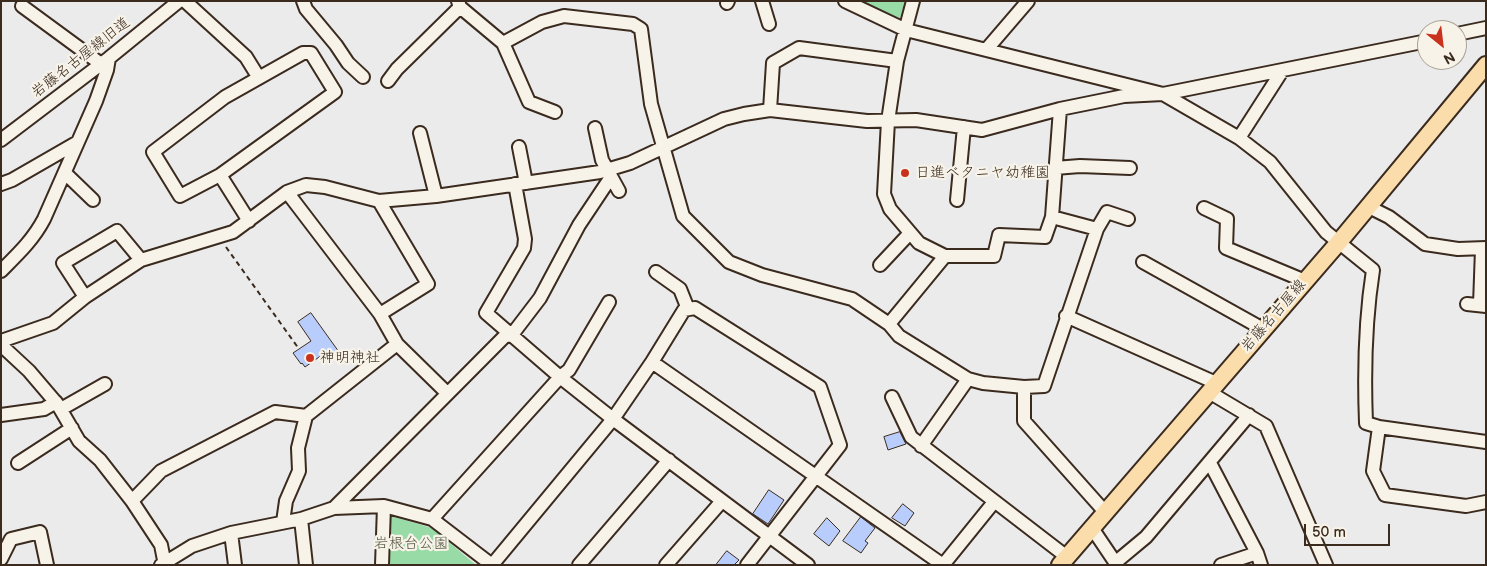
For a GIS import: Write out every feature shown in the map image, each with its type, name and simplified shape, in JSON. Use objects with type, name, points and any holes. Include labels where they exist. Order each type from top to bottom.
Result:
[{"type":"main road","name":"岩藤名古屋線","points":[[1064,561],[1369,207],[1486,66]]},
{"type":"street","name":"岩藤名古屋線旧道","points":[[1,140],[105,61],[179,1]]},
{"type":"street","points":[[185,1],[246,57],[259,78]]},
{"type":"street","points":[[303,1],[306,8],[348,63],[363,77]]},
{"type":"street","points":[[762,1],[769,24]]},
{"type":"street","points":[[845,1],[906,30],[1163,94],[1238,138],[1270,162],[1326,232],[1373,270],[1365,368],[1366,423],[1379,427],[1486,442]]},
{"type":"street","points":[[913,1],[897,61],[888,121],[884,194],[890,209],[919,243],[945,256],[994,256],[999,234],[1044,237],[1052,217],[1060,108]]},
{"type":"street","points":[[986,50],[1028,1]]},
{"type":"street","points":[[388,81],[397,69],[459,4],[503,42],[529,102],[555,112]]},
{"type":"street","points":[[1,270],[36,234],[65,173],[107,70],[105,61],[22,6]]},
{"type":"street","points":[[503,42],[542,22],[564,16],[633,24],[642,29],[651,104],[683,216],[729,262],[762,275],[852,299],[890,324],[899,336],[968,379],[983,383],[1024,387],[1044,386],[1066,316],[1097,229],[1107,212],[1128,219]]},
{"type":"street","points":[[1467,32],[1486,28]]},
{"type":"street","points":[[1,341],[53,323],[85,296],[141,260],[233,232],[287,192],[306,185],[325,187],[379,201],[436,196],[604,174],[724,119],[770,110],[867,121],[916,120],[982,130],[1060,108],[1124,96],[1163,94],[1417,43]]},
{"type":"street","points":[[770,110],[773,63],[799,48],[897,61]]},
{"type":"street","points":[[303,53],[311,53],[336,92],[220,175],[180,196],[153,152],[225,97],[259,78],[303,53]]},
{"type":"street","points":[[1238,138],[1282,71]]},
{"type":"street","points":[[592,125],[595,163],[619,191]]},
{"type":"street","points":[[957,200],[964,127]]},
{"type":"street","points":[[420,133],[436,196]]},
{"type":"street","points":[[1,184],[12,180],[78,142]]},
{"type":"street","points":[[519,147],[524,248],[486,313],[560,377],[808,565]]},
{"type":"street","points":[[1056,168],[1080,166],[1130,168]]},
{"type":"street","points":[[65,173],[93,200]]},
{"type":"street","points":[[334,508],[447,393],[510,334],[540,298],[604,174]]},
{"type":"street","points":[[220,175],[249,221]]},
{"type":"street","points":[[287,192],[380,314],[397,344],[447,393]]},
{"type":"street","points":[[379,201],[428,284],[380,314]]},
{"type":"street","points":[[1369,207],[1389,217],[1425,244],[1458,249],[1484,248],[1483,306],[1467,304]]},
{"type":"street","points":[[1204,208],[1227,219],[1226,248],[1305,280]]},
{"type":"street","points":[[1052,217],[1097,229]]},
{"type":"street","points":[[85,296],[63,263],[117,231],[141,260]]},
{"type":"street","points":[[880,265],[910,232]]},
{"type":"street","points":[[890,324],[945,256]]},
{"type":"street","points":[[1143,262],[1263,329]]},
{"type":"street","points":[[656,272],[680,289],[688,309]]},
{"type":"street","points":[[432,519],[560,377],[569,370],[609,302]]},
{"type":"street","points":[[1,345],[29,371],[58,406],[79,440],[100,460],[132,501],[161,545],[163,564],[192,546],[231,533],[300,520],[334,508],[384,506],[432,519],[492,565],[613,418],[652,362],[684,310],[695,308],[820,387],[840,445],[747,565]]},
{"type":"street","points":[[1066,316],[1212,388],[1266,426],[1326,565]]},
{"type":"street","points":[[283,522],[286,501],[299,471],[298,448],[306,416],[397,344]]},
{"type":"street","points":[[652,362],[943,565],[994,502]]},
{"type":"street","points":[[921,446],[968,379]]},
{"type":"street","points":[[1,415],[58,406],[105,384]]},
{"type":"street","points":[[1024,387],[1024,421],[1105,512]]},
{"type":"street","points":[[892,397],[911,438],[994,502],[1064,561]]},
{"type":"street","points":[[132,501],[161,471],[276,412],[306,416]]},
{"type":"street","points":[[1092,528],[1117,563],[1146,537],[1210,463],[1248,415]]},
{"type":"street","points":[[1379,427],[1374,472],[1385,494],[1466,506],[1486,502]]},
{"type":"street","points":[[18,463],[72,428]]},
{"type":"street","points":[[579,565],[669,460]]},
{"type":"street","points":[[1210,463],[1259,559],[1221,565]]},
{"type":"street","points":[[666,565],[722,501]]},
{"type":"street","points":[[382,565],[384,506]]},
{"type":"street","points":[[300,520],[306,565]]},
{"type":"street","points":[[1,559],[11,539],[40,532],[47,565]]},
{"type":"street","points":[[231,533],[235,565]]},
{"type":"path","points":[[218,236],[299,349]]},
{"type":"green space","points":[[855,1],[906,1],[900,18]]},
{"type":"green space","name":"岩根台公園","points":[[391,516],[432,528],[476,565],[388,565]]},
{"type":"building","points":[[311,313],[339,352],[326,361],[322,355],[305,367],[293,353],[311,341],[298,322]]},
{"type":"building","points":[[900,432],[906,444],[888,450],[884,437]]},
{"type":"building","points":[[769,490],[784,500],[768,524],[753,514]]},
{"type":"building","points":[[903,504],[914,513],[905,526],[892,518]]},
{"type":"building","points":[[861,517],[875,528],[865,541],[868,543],[861,553],[843,541]]},
{"type":"building","points":[[827,518],[840,531],[829,546],[814,534]]},
{"type":"building","points":[[727,551],[739,560],[734,565],[716,565]]},
{"type":"place","name":"日進ベタニヤ幼稚園","points":[[905,173]]},
{"type":"place","name":"神明神社","points":[[310,358]]}]
